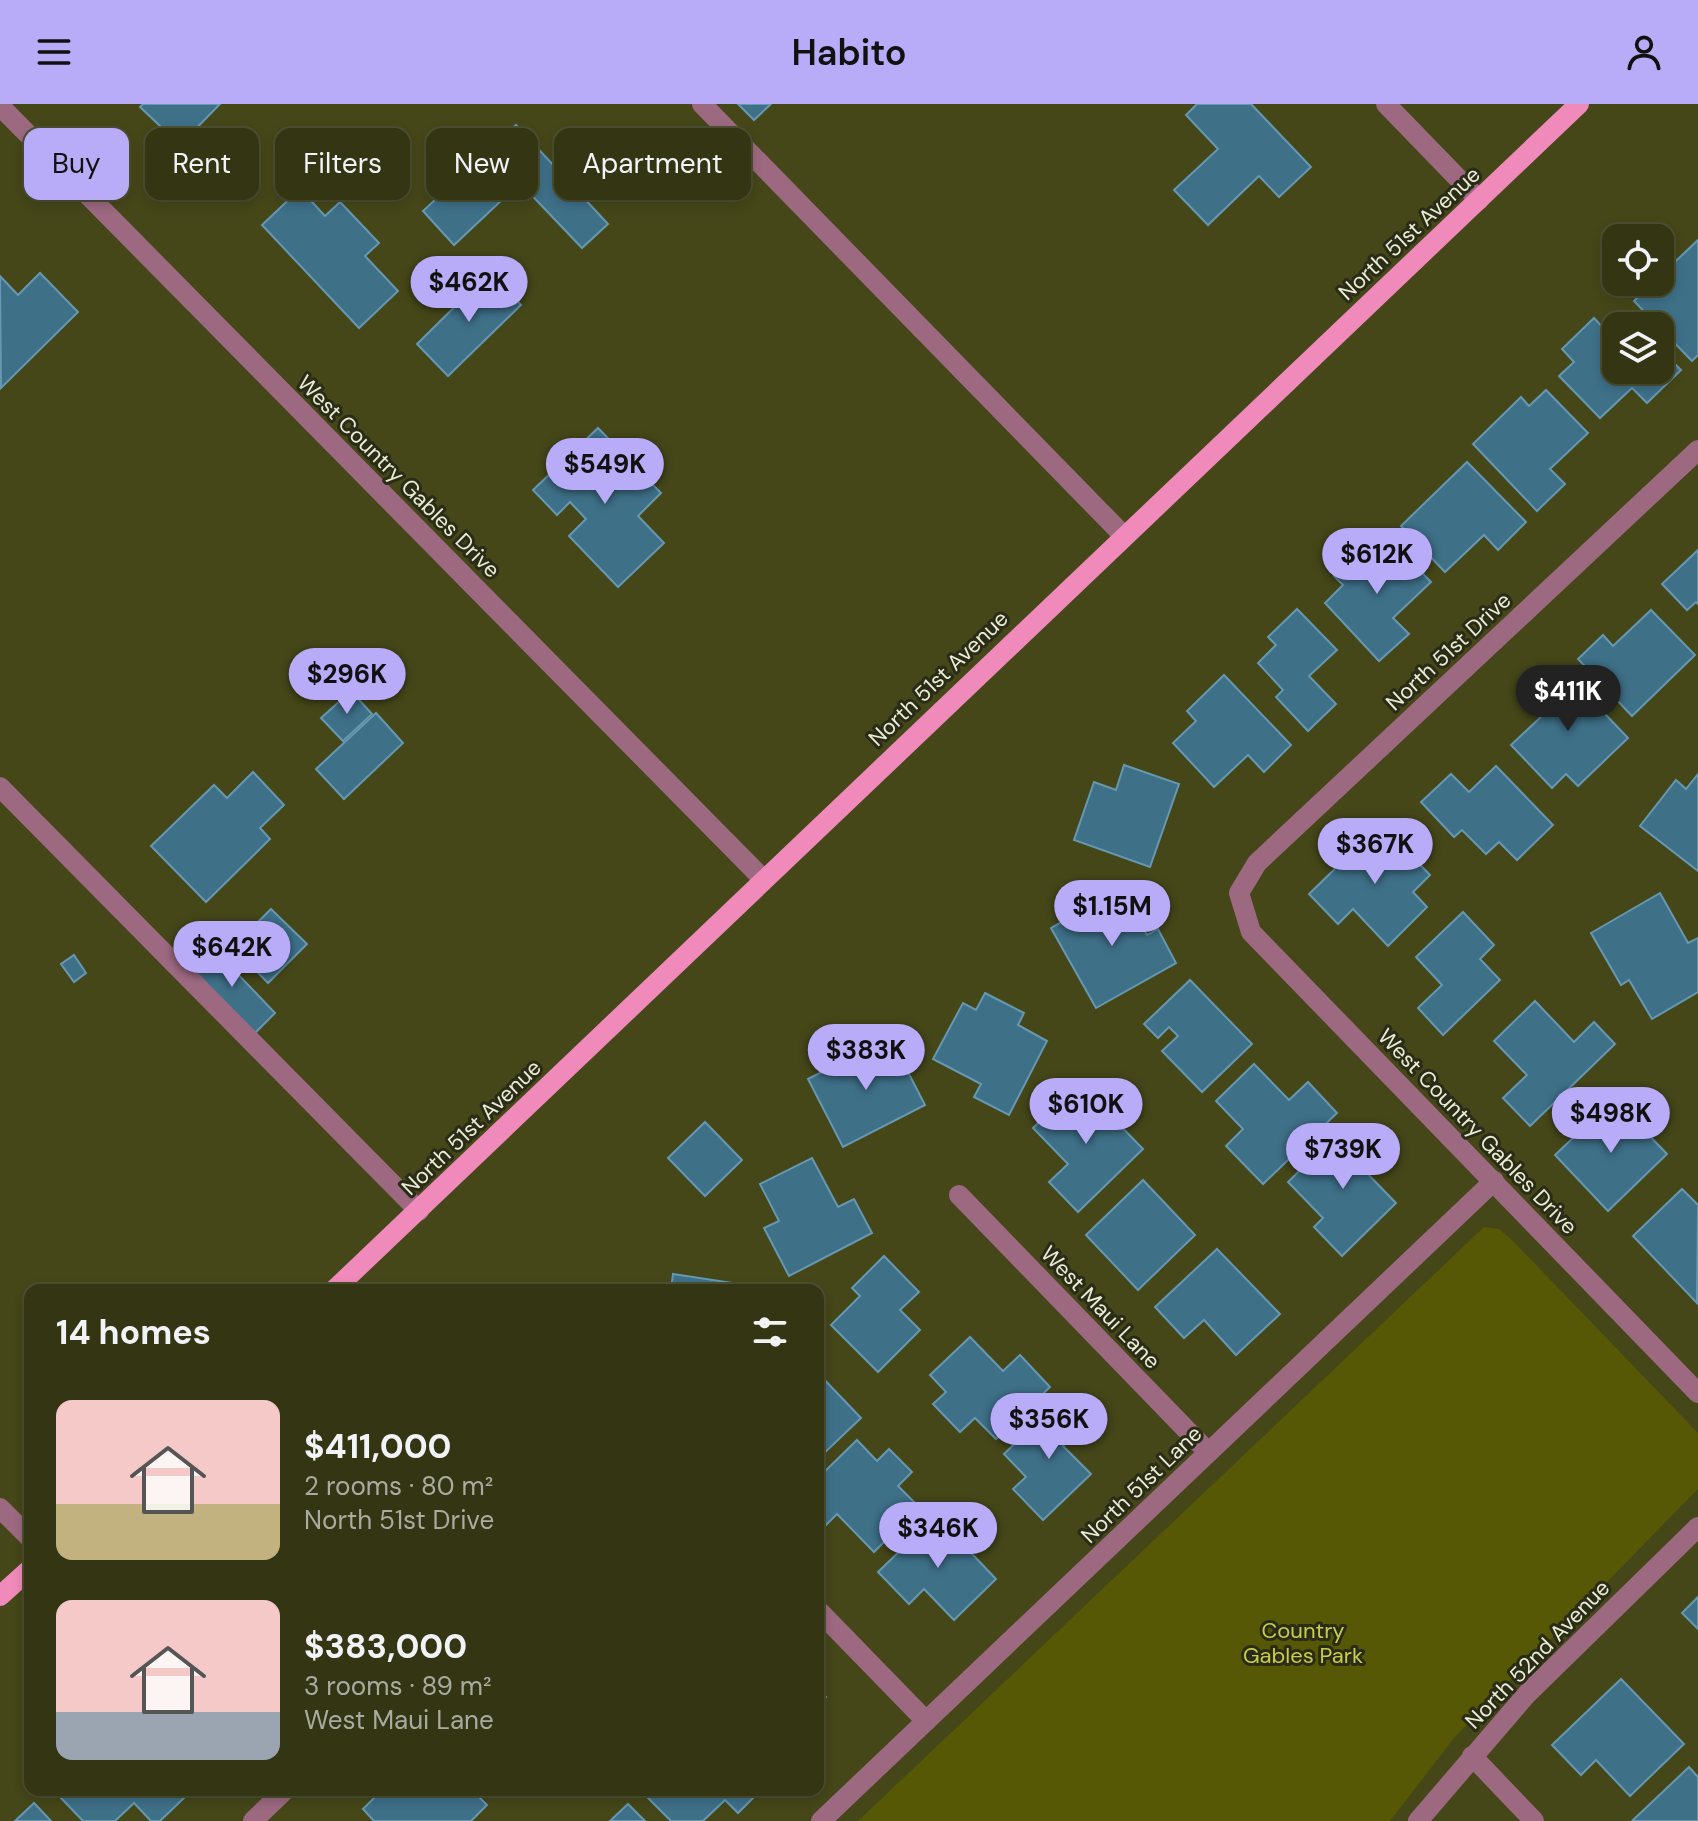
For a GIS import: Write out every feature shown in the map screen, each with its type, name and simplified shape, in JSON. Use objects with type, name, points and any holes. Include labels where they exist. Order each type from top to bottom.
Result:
[{"type":"main road","name":"North 51st Avenue","points":[[340,1284],[1123,535],[1579,104]]},
{"type":"main road","points":[[0,1596],[24,1574]]},
{"type":"street","points":[[702,104],[1123,535]]},
{"type":"street","points":[[1386,104],[1479,200]]},
{"type":"street","name":"West Country Gables Drive","points":[[0,106],[763,879]]},
{"type":"street","name":"North 51st Drive","points":[[1239,893],[1257,863],[1698,450]]},
{"type":"street","points":[[0,787],[419,1211]]},
{"type":"street","name":"West Country Gables Drive","points":[[1239,893],[1251,932],[1698,1393]]},
{"type":"street","name":"North 51st Lane","points":[[821,1821],[1494,1181]]},
{"type":"street","name":"West Maui Lane","points":[[959,1195],[1208,1452]]},
{"type":"street","points":[[0,1508],[24,1532]]},
{"type":"street","name":"North 52nd Avenue","points":[[1418,1821],[1527,1694],[1698,1527]]},
{"type":"street","points":[[824,1616],[926,1721]]},
{"type":"street","points":[[1472,1756],[1534,1821]]},
{"type":"street","points":[[253,1821],[279,1796]]},
{"type":"green space","name":"Country Gables Park","points":[[1484,1227],[1499,1229],[1512,1240],[1698,1433],[1698,1489],[1454,1738],[1390,1821],[858,1821]]},
{"type":"building","points":[[143,104],[220,104],[197,128],[162,128],[140,107]]},
{"type":"building","points":[[738,104],[771,104],[754,120]]},
{"type":"building","points":[[1197,104],[1251,104],[1311,167],[1279,197],[1259,176],[1208,225],[1174,190],[1218,149],[1186,115]]},
{"type":"building","points":[[538,149],[554,166],[554,200],[586,200],[608,224],[582,248],[536,200]]},
{"type":"building","points":[[288,200],[310,200],[325,216],[340,202],[379,243],[365,256],[398,291],[359,328],[262,225]]},
{"type":"building","points":[[435,200],[502,200],[454,245],[423,211]]},
{"type":"building","points":[[1698,240],[1698,355],[1692,361],[1674,342],[1674,312],[1645,312],[1634,301],[1639,296],[1674,296],[1674,263]]},
{"type":"building","points":[[490,272],[521,305],[448,376],[417,344]]},
{"type":"building","points":[[40,273],[78,312],[1,388],[0,276],[18,295]]},
{"type":"building","points":[[1594,318],[1602,327],[1602,384],[1667,384],[1647,403],[1632,388],[1600,418],[1559,376],[1574,362],[1562,349]]},
{"type":"building","points":[[1674,363],[1681,370],[1674,377]]},
{"type":"building","points":[[1546,390],[1588,433],[1550,469],[1565,484],[1537,511],[1473,444],[1521,397],[1529,406]]},
{"type":"building","points":[[598,428],[661,493],[638,516],[664,543],[618,587],[569,536],[586,519],[570,502],[557,515],[533,490]]},
{"type":"building","points":[[1467,462],[1526,522],[1498,550],[1484,535],[1445,572],[1401,526]]},
{"type":"building","points":[[1390,540],[1431,582],[1393,618],[1409,634],[1379,661],[1325,603],[1343,585],[1334,576],[1366,546],[1374,555]]},
{"type":"building","points":[[1698,550],[1698,604],[1696,602],[1687,610],[1662,584]]},
{"type":"building","points":[[1297,609],[1337,650],[1309,676],[1336,704],[1308,731],[1276,697],[1283,690],[1258,663],[1276,645],[1268,637]]},
{"type":"building","points":[[1651,610],[1695,655],[1632,716],[1578,659],[1603,635],[1613,646]]},
{"type":"building","points":[[1561,668],[1628,738],[1578,786],[1566,774],[1552,788],[1511,745],[1543,715],[1529,700]]},
{"type":"building","points":[[1224,675],[1291,745],[1264,772],[1248,755],[1214,787],[1173,743],[1196,721],[1187,711]]},
{"type":"building","points":[[351,691],[372,714],[343,741],[321,718]]},
{"type":"building","points":[[376,713],[403,743],[344,799],[316,769]]},
{"type":"building","points":[[1124,765],[1179,784],[1150,867],[1074,840],[1094,782],[1116,790]]},
{"type":"building","points":[[1496,766],[1553,825],[1517,860],[1499,842],[1486,854],[1462,830],[1454,837],[1421,802],[1451,774],[1469,792]]},
{"type":"building","points":[[253,772],[284,805],[260,828],[270,839],[206,902],[151,846],[214,785],[227,798]]},
{"type":"building","points":[[1698,774],[1698,871],[1640,826],[1676,780],[1686,789]]},
{"type":"building","points":[[1381,824],[1430,875],[1413,892],[1427,907],[1388,946],[1353,909],[1338,924],[1309,894]]},
{"type":"building","points":[[1120,888],[1147,935],[1158,929],[1176,963],[1096,1008],[1051,928]]},
{"type":"building","points":[[1660,893],[1688,943],[1698,938],[1698,992],[1652,1019],[1629,980],[1621,985],[1591,933]]},
{"type":"building","points":[[271,909],[307,944],[268,983],[233,947]]},
{"type":"building","points":[[1463,912],[1494,945],[1480,959],[1500,980],[1443,1035],[1418,1008],[1442,985],[1416,957]]},
{"type":"building","points":[[210,945],[275,1013],[254,1034],[189,965]]},
{"type":"building","points":[[74,955],[86,973],[74,982],[61,964]]},
{"type":"building","points":[[1190,980],[1252,1044],[1202,1092],[1162,1051],[1178,1036],[1169,1027],[1158,1038],[1144,1024]]},
{"type":"building","points":[[985,993],[1024,1013],[1018,1025],[1047,1041],[1009,1115],[974,1097],[981,1084],[933,1059],[963,1003],[976,1010]]},
{"type":"building","points":[[1535,1001],[1574,1042],[1594,1022],[1615,1044],[1530,1126],[1503,1098],[1527,1075],[1494,1041]]},
{"type":"building","points":[[890,1037],[925,1105],[843,1147],[808,1079]]},
{"type":"building","points":[[1254,1064],[1289,1100],[1308,1082],[1337,1113],[1263,1184],[1226,1146],[1243,1129],[1216,1101]]},
{"type":"building","points":[[1079,1083],[1143,1149],[1078,1212],[1049,1182],[1068,1164],[1033,1128]]},
{"type":"building","points":[[1614,1099],[1667,1154],[1608,1211],[1555,1155]]},
{"type":"building","points":[[705,1122],[742,1160],[705,1196],[668,1158]]},
{"type":"building","points":[[1347,1125],[1375,1154],[1361,1167],[1396,1203],[1342,1256],[1314,1227],[1323,1218],[1288,1182]]},
{"type":"building","points":[[812,1158],[838,1207],[854,1199],[872,1233],[789,1276],[764,1228],[779,1221],[760,1184]]},
{"type":"building","points":[[1143,1180],[1195,1235],[1138,1290],[1086,1235]]},
{"type":"building","points":[[1682,1189],[1698,1205],[1697,1303],[1633,1236]]},
{"type":"building","points":[[1217,1249],[1280,1314],[1236,1355],[1204,1320],[1184,1338],[1155,1307]]},
{"type":"building","points":[[884,1256],[919,1292],[900,1310],[920,1330],[878,1372],[831,1325],[860,1296],[852,1288]]},
{"type":"building","points":[[673,1274],[733,1283],[733,1284],[672,1284]]},
{"type":"building","points":[[970,1337],[1003,1371],[1020,1355],[1050,1387],[996,1439],[975,1418],[960,1432],[933,1404],[946,1392],[930,1375]]},
{"type":"building","points":[[824,1379],[861,1418],[824,1453]]},
{"type":"building","points":[[1061,1399],[1086,1424],[1063,1446],[1091,1474],[1043,1520],[1013,1489],[1026,1477],[1004,1454]]},
{"type":"building","points":[[857,1440],[877,1461],[889,1449],[912,1472],[898,1486],[919,1507],[874,1552],[837,1514],[824,1525],[824,1472]]},
{"type":"building","points":[[936,1516],[996,1579],[954,1620],[924,1589],[909,1604],[878,1572]]},
{"type":"building","points":[[1698,1597],[1698,1629],[1682,1613]]},
{"type":"building","points":[[1621,1679],[1684,1744],[1630,1796],[1596,1760],[1581,1775],[1552,1745]]},
{"type":"building","points":[[1689,1767],[1698,1777],[1698,1821],[1632,1821]]},
{"type":"building","points":[[376,1796],[478,1796],[487,1805],[471,1821],[374,1821],[363,1809]]},
{"type":"building","points":[[646,1796],[755,1796],[738,1813],[725,1800],[703,1821],[671,1821]]},
{"type":"building","points":[[61,1798],[184,1798],[160,1821],[151,1821],[134,1803],[115,1821],[83,1821]]},
{"type":"building","points":[[34,1803],[51,1821],[15,1821]]},
{"type":"building","points":[[628,1804],[645,1821],[610,1821]]}]
